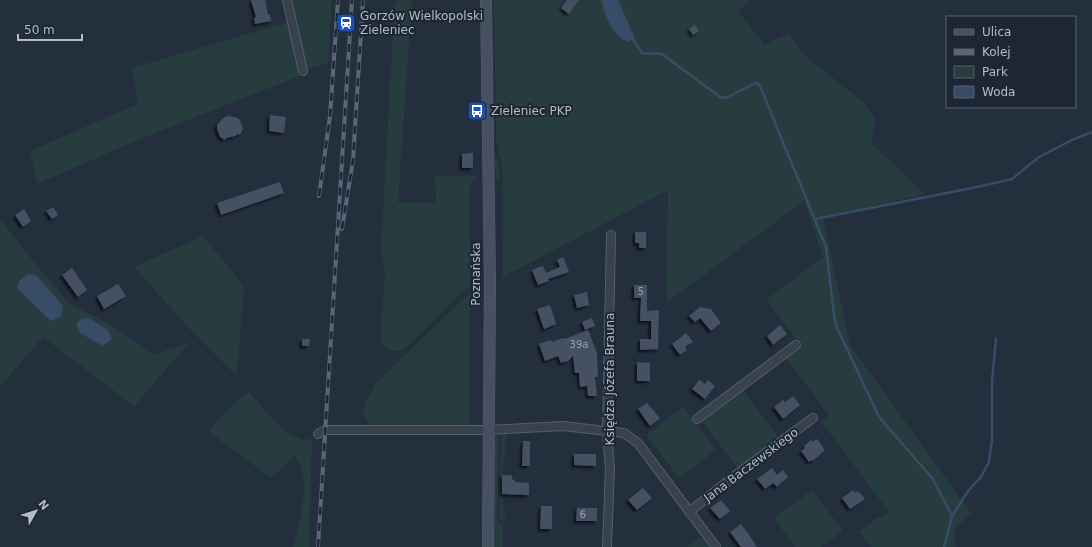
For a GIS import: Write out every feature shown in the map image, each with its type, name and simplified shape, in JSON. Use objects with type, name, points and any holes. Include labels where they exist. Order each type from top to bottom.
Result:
[{"type":"main road","name":"Poznańska","points":[[486,0],[489,202],[488,547]]},
{"type":"street","points":[[288,0],[304,71]]},
{"type":"street","name":"Księdza Józefa Brauna","points":[[607,547],[610,466],[607,432],[612,235]]},
{"type":"street","points":[[697,419],[796,345]]},
{"type":"street","name":"Jana Baczewskiego","points":[[689,512],[737,474],[814,418]]},
{"type":"street","points":[[322,432],[489,430],[563,426],[624,433],[638,443],[716,547]]},
{"type":"green space","points":[[287,0],[332,0],[328,63],[303,71]]},
{"type":"green space","points":[[397,0],[412,0],[398,202],[436,203],[435,176],[477,175],[477,177],[470,186],[470,287],[463,291],[406,347],[399,351],[395,351],[388,349],[380,340],[385,277],[381,250],[394,13],[392,13]]},
{"type":"green space","points":[[494,0],[751,0],[738,11],[764,44],[789,34],[806,57],[865,103],[875,120],[871,143],[925,194],[823,217],[850,345],[971,513],[953,532],[956,547],[871,547],[859,532],[877,518],[881,518],[889,512],[821,421],[829,415],[785,357],[801,345],[766,300],[823,257],[804,201],[666,303],[668,190],[503,277],[502,163],[496,141]]},
{"type":"green space","points":[[291,21],[300,76],[145,137],[37,184],[30,151],[138,104],[132,68]]},
{"type":"green space","points":[[493,159],[498,159],[500,181],[497,181]]},
{"type":"green space","points":[[0,219],[69,303],[116,328],[153,355],[189,343],[134,406],[43,337],[0,387]]},
{"type":"green space","points":[[203,236],[244,286],[237,376],[189,328],[134,267]]},
{"type":"green space","points":[[470,295],[469,425],[372,425],[366,420],[363,413],[365,403],[375,384],[462,300]]},
{"type":"green space","points":[[742,389],[779,438],[739,467],[736,466],[701,420]]},
{"type":"green space","points":[[249,392],[287,432],[304,440],[313,437],[310,439],[312,443],[309,547],[293,547],[301,513],[304,486],[300,464],[294,456],[271,478],[208,431],[241,397]]},
{"type":"green space","points":[[683,407],[716,450],[679,478],[646,435]]},
{"type":"green space","points":[[501,433],[507,433],[502,475],[502,494],[506,523],[501,521],[499,518]]},
{"type":"green space","points":[[498,434],[497,517],[498,521],[503,524],[503,547],[493,547],[494,441]]},
{"type":"green space","points":[[812,490],[843,531],[821,547],[795,547],[774,518]]},
{"type":"green space","points":[[700,537],[708,547],[687,547]]},
{"type":"water","points":[[601,0],[618,0],[634,36],[628,42],[622,39],[613,30]]},
{"type":"water","points":[[29,274],[36,275],[63,306],[61,317],[51,321],[17,288],[19,281]]},
{"type":"water","points":[[89,318],[108,330],[112,339],[103,346],[80,333],[76,324],[81,319]]},
{"type":"building","points":[[251,0],[265,0],[268,15],[270,14],[271,21],[255,24],[254,18],[256,17]]},
{"type":"building","points":[[567,0],[579,0],[569,14],[561,8]]},
{"type":"building","points":[[695,25],[699,31],[693,35],[689,29]]},
{"type":"building","points":[[270,115],[286,117],[284,133],[269,131]]},
{"type":"building","points":[[228,116],[238,118],[243,129],[240,135],[238,134],[226,138],[225,140],[220,137],[217,125],[223,118]]},
{"type":"building","points":[[473,153],[473,168],[462,168],[462,154]]},
{"type":"building","points":[[280,182],[284,193],[221,215],[217,203]]},
{"type":"building","points":[[53,207],[58,215],[52,219],[46,211]]},
{"type":"building","points":[[24,209],[31,221],[23,227],[15,215]]},
{"type":"building","points":[[635,232],[646,232],[646,248],[639,248],[639,243],[635,243]]},
{"type":"building","points":[[563,257],[569,272],[548,279],[549,281],[538,285],[532,270],[543,266],[546,273],[560,267],[557,260]]},
{"type":"building","points":[[72,268],[87,290],[78,297],[62,275]]},
{"type":"building","points":[[118,284],[126,296],[104,309],[97,296]]},
{"type":"building","points":[[634,285],[647,285],[647,311],[659,310],[658,349],[640,350],[640,339],[651,339],[651,321],[640,321],[641,298],[634,298]]},
{"type":"building","points":[[587,292],[589,305],[577,308],[574,295]]},
{"type":"building","points":[[550,305],[556,324],[544,329],[537,309]]},
{"type":"building","points":[[700,307],[711,309],[721,323],[711,331],[700,318],[695,322],[689,316]]},
{"type":"building","points":[[592,318],[595,326],[585,330],[582,322]]},
{"type":"building","points":[[780,325],[787,334],[773,345],[767,336]]},
{"type":"building","points":[[588,330],[597,353],[598,377],[595,377],[597,396],[588,396],[587,386],[580,387],[579,373],[575,373],[573,356],[568,361],[561,363],[558,356],[545,361],[539,344],[551,340],[552,342],[563,338],[564,339]]},
{"type":"building","points":[[686,333],[693,342],[685,347],[687,350],[680,355],[672,344]]},
{"type":"building","points":[[302,339],[310,339],[309,346],[302,346]]},
{"type":"building","points":[[637,362],[650,363],[650,381],[637,381]]},
{"type":"building","points":[[699,380],[705,384],[708,380],[715,386],[705,399],[692,389]]},
{"type":"building","points":[[793,396],[800,405],[783,419],[774,407],[783,400],[785,402]]},
{"type":"building","points":[[647,403],[660,418],[650,426],[638,409]]},
{"type":"building","points":[[817,439],[825,450],[813,461],[812,460],[809,462],[801,451],[811,440],[812,442]]},
{"type":"building","points":[[523,441],[530,441],[530,466],[522,466]]},
{"type":"building","points":[[574,454],[596,454],[596,466],[574,465]]},
{"type":"building","points":[[772,468],[777,475],[783,470],[788,477],[777,487],[773,483],[765,489],[757,479]]},
{"type":"building","points":[[502,475],[512,475],[512,480],[515,479],[515,482],[529,483],[529,495],[502,494]]},
{"type":"building","points":[[643,488],[652,498],[637,510],[628,500]]},
{"type":"building","points":[[853,490],[855,493],[858,491],[865,499],[850,509],[842,498]]},
{"type":"building","points":[[721,500],[730,511],[720,519],[710,508]]},
{"type":"building","points":[[541,506],[552,506],[552,529],[540,529]]},
{"type":"building","points":[[577,508],[597,508],[597,521],[576,521]]},
{"type":"building","points":[[741,524],[757,547],[741,547],[730,532]]},
{"type":"waterway","points":[[631,36],[642,53],[662,54],[720,97],[728,97],[755,83],[760,86],[826,247],[835,322],[838,330],[879,417],[933,479],[952,516],[944,547]]},
{"type":"waterway","points":[[815,219],[1012,179],[1039,157],[1074,139],[1092,132]]},
{"type":"waterway","points":[[952,516],[968,491],[981,477],[989,462],[992,439],[992,381],[996,339]]},
{"type":"railway","points":[[319,196],[330,116],[338,0]]},
{"type":"railway","points":[[318,547],[352,0]]},
{"type":"railway","points":[[342,229],[353,160],[363,0]]},
{"type":"place","name":"Gorzów Wielkopolski Zieleniec","points":[[346,23]]},
{"type":"place","name":"Zieleniec PKP","points":[[477,111]]}]
